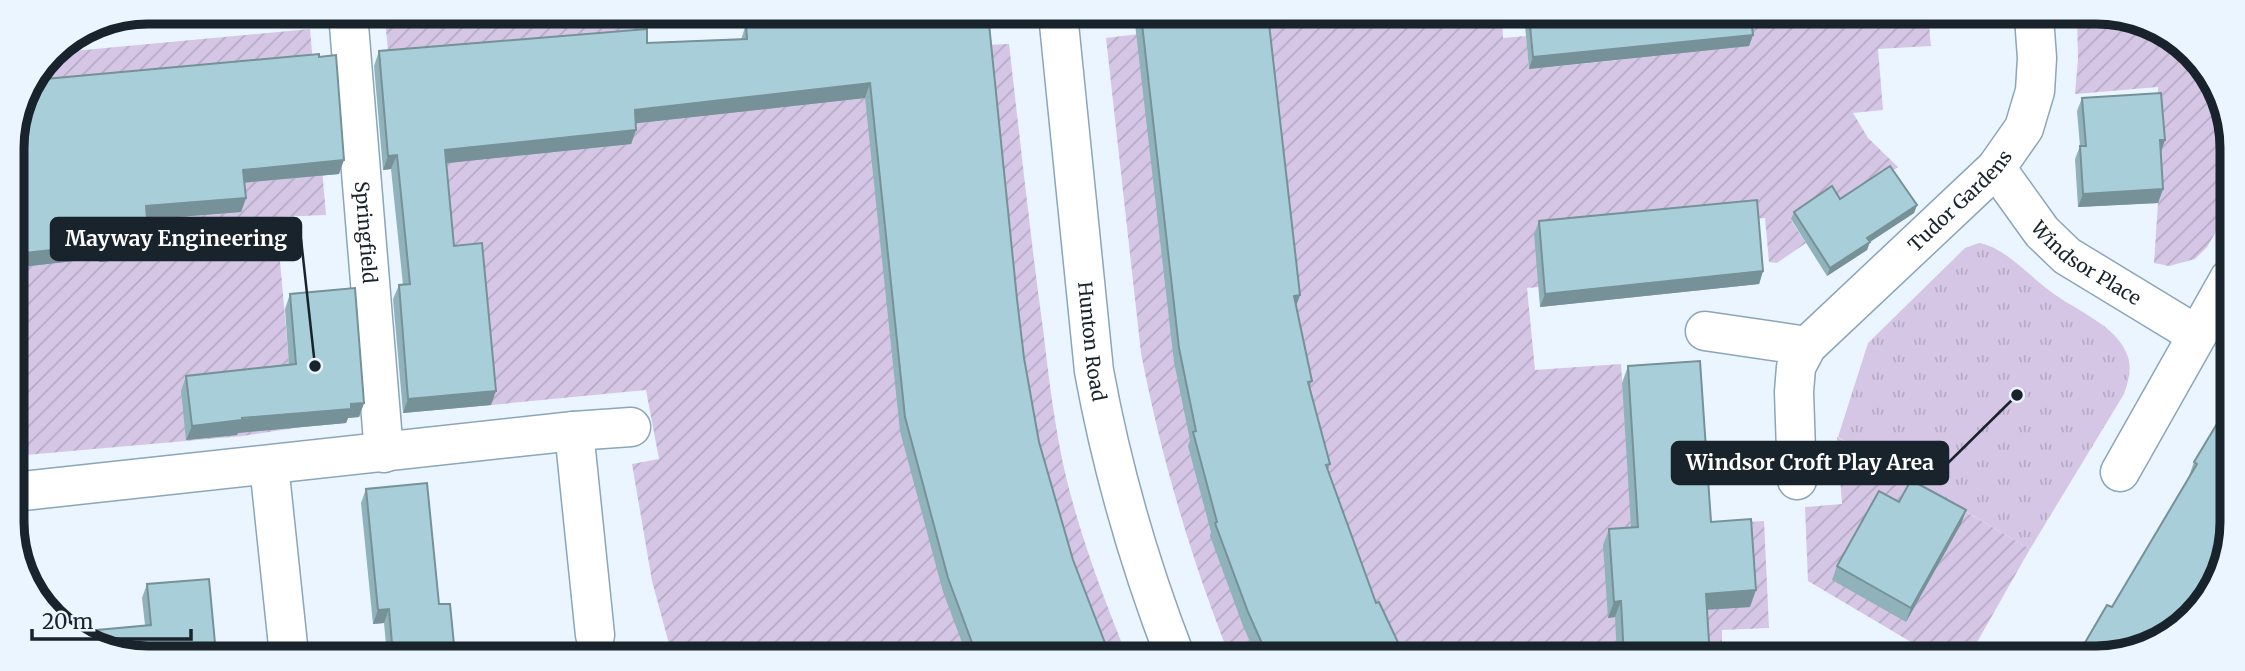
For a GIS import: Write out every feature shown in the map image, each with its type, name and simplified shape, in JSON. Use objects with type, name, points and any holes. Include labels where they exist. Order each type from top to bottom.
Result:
[{"type":"street","name":"Springfield","points":[[349,24],[384,453]]},
{"type":"street","name":"Hunton Road","points":[[1059,24],[1094,371],[1102,416],[1123,506],[1152,597],[1171,646]]},
{"type":"street","name":"Tudor Gardens","points":[[1797,480],[1794,392],[1796,368],[1807,346],[1996,168],[2024,128],[2035,91],[2037,58],[2035,24]]},
{"type":"street","name":"Windsor Place","points":[[1996,168],[2042,232],[2067,256],[2197,335]]},
{"type":"street","points":[[2120,472],[2221,294]]},
{"type":"street","points":[[1705,331],[1807,346]]},
{"type":"street","points":[[24,491],[574,430],[631,427]]},
{"type":"street","points":[[574,430],[595,635]]},
{"type":"street","points":[[269,465],[288,646]]},
{"type":"green space","points":[[386,24],[641,24],[639,110],[985,45],[1009,44],[1059,443],[1087,548],[1123,646],[670,646],[652,581],[632,464],[659,459],[646,390],[491,405],[477,258],[449,260],[395,127]]},
{"type":"green space","points":[[1220,24],[1502,24],[1503,38],[1526,36],[1529,69],[1619,60],[1728,24],[1929,24],[1931,46],[1878,49],[1883,110],[1853,113],[1868,138],[1898,167],[1837,207],[1829,194],[1791,220],[1806,243],[1777,263],[1769,262],[1765,218],[1753,219],[1539,287],[1527,288],[1535,370],[1621,364],[1628,472],[1702,525],[1764,521],[1769,628],[1722,630],[1722,646],[1226,646],[1178,507],[1141,353],[1106,38]]},
{"type":"green space","points":[[2077,24],[2112,26],[2132,30],[2133,35],[2144,34],[2158,41],[2184,61],[2200,80],[2214,109],[2218,125],[2221,149],[2221,223],[2207,247],[2195,259],[2169,266],[2154,263],[2158,203],[2155,154],[2158,87],[2075,94]]},
{"type":"green space","points":[[310,29],[326,215],[276,217],[295,428],[243,436],[24,455],[25,141],[31,109],[37,94],[50,73],[72,51]]},
{"type":"green space","points":[[1979,243],[2008,256],[2050,291],[2105,327],[2123,346],[2130,367],[2124,394],[2030,549],[1838,437],[1868,343],[1965,248]]},
{"type":"green space","points":[[1837,437],[2030,549],[1975,646],[1918,646],[1808,581],[1805,507],[1842,504]]},
{"type":"building","points":[[746,24],[989,24],[1024,358],[1039,442],[1073,560],[1106,646],[973,646],[948,578],[905,417],[870,83],[635,110],[636,130],[445,150],[454,246],[482,243],[496,391],[408,399],[399,285],[410,284],[397,155],[388,156],[379,51],[647,29],[647,43],[747,39]]},
{"type":"building","points":[[1142,24],[1269,24],[1300,295],[1294,296],[1312,381],[1308,382],[1330,464],[1326,465],[1376,603],[1379,602],[1400,646],[1263,646],[1215,523],[1217,522],[1193,432],[1196,431],[1179,348]]},
{"type":"building","points":[[1530,24],[1752,24],[1753,35],[1533,57]]},
{"type":"building","points":[[319,54],[319,57],[336,55],[344,160],[243,170],[246,198],[146,206],[149,244],[104,248],[104,244],[25,253],[25,141],[31,109],[46,79]]},
{"type":"building","points":[[2161,93],[2165,140],[2160,140],[2163,189],[2083,194],[2080,146],[2086,146],[2082,98]]},
{"type":"building","points":[[1890,166],[1917,205],[1867,238],[1870,242],[1830,268],[1794,212],[1832,186],[1840,199]]},
{"type":"building","points":[[1757,200],[1763,271],[1545,294],[1539,221]]},
{"type":"building","points":[[355,288],[364,403],[351,404],[351,409],[242,418],[192,426],[186,376],[296,364],[290,294]]},
{"type":"building","points":[[1700,361],[1711,522],[1751,519],[1756,590],[1706,594],[1709,646],[1623,646],[1621,601],[1614,602],[1609,529],[1638,527],[1628,366]]},
{"type":"building","points":[[2221,417],[2221,522],[2216,554],[2200,591],[2172,621],[2144,637],[2120,644],[2083,646],[2107,605],[2112,607],[2197,464],[2194,462]]},
{"type":"building","points":[[1911,480],[1966,510],[1911,608],[1837,566],[1879,491],[1899,502]]},
{"type":"building","points":[[427,483],[439,604],[450,604],[454,646],[392,646],[389,609],[378,610],[366,489]]},
{"type":"building","points":[[209,579],[215,646],[133,645],[101,637],[89,631],[151,625],[147,584]]},
{"type":"place","name":"Mayway Engineering","points":[[315,366]]},
{"type":"place","name":"Windsor Croft Play Area","points":[[2017,395]]}]
